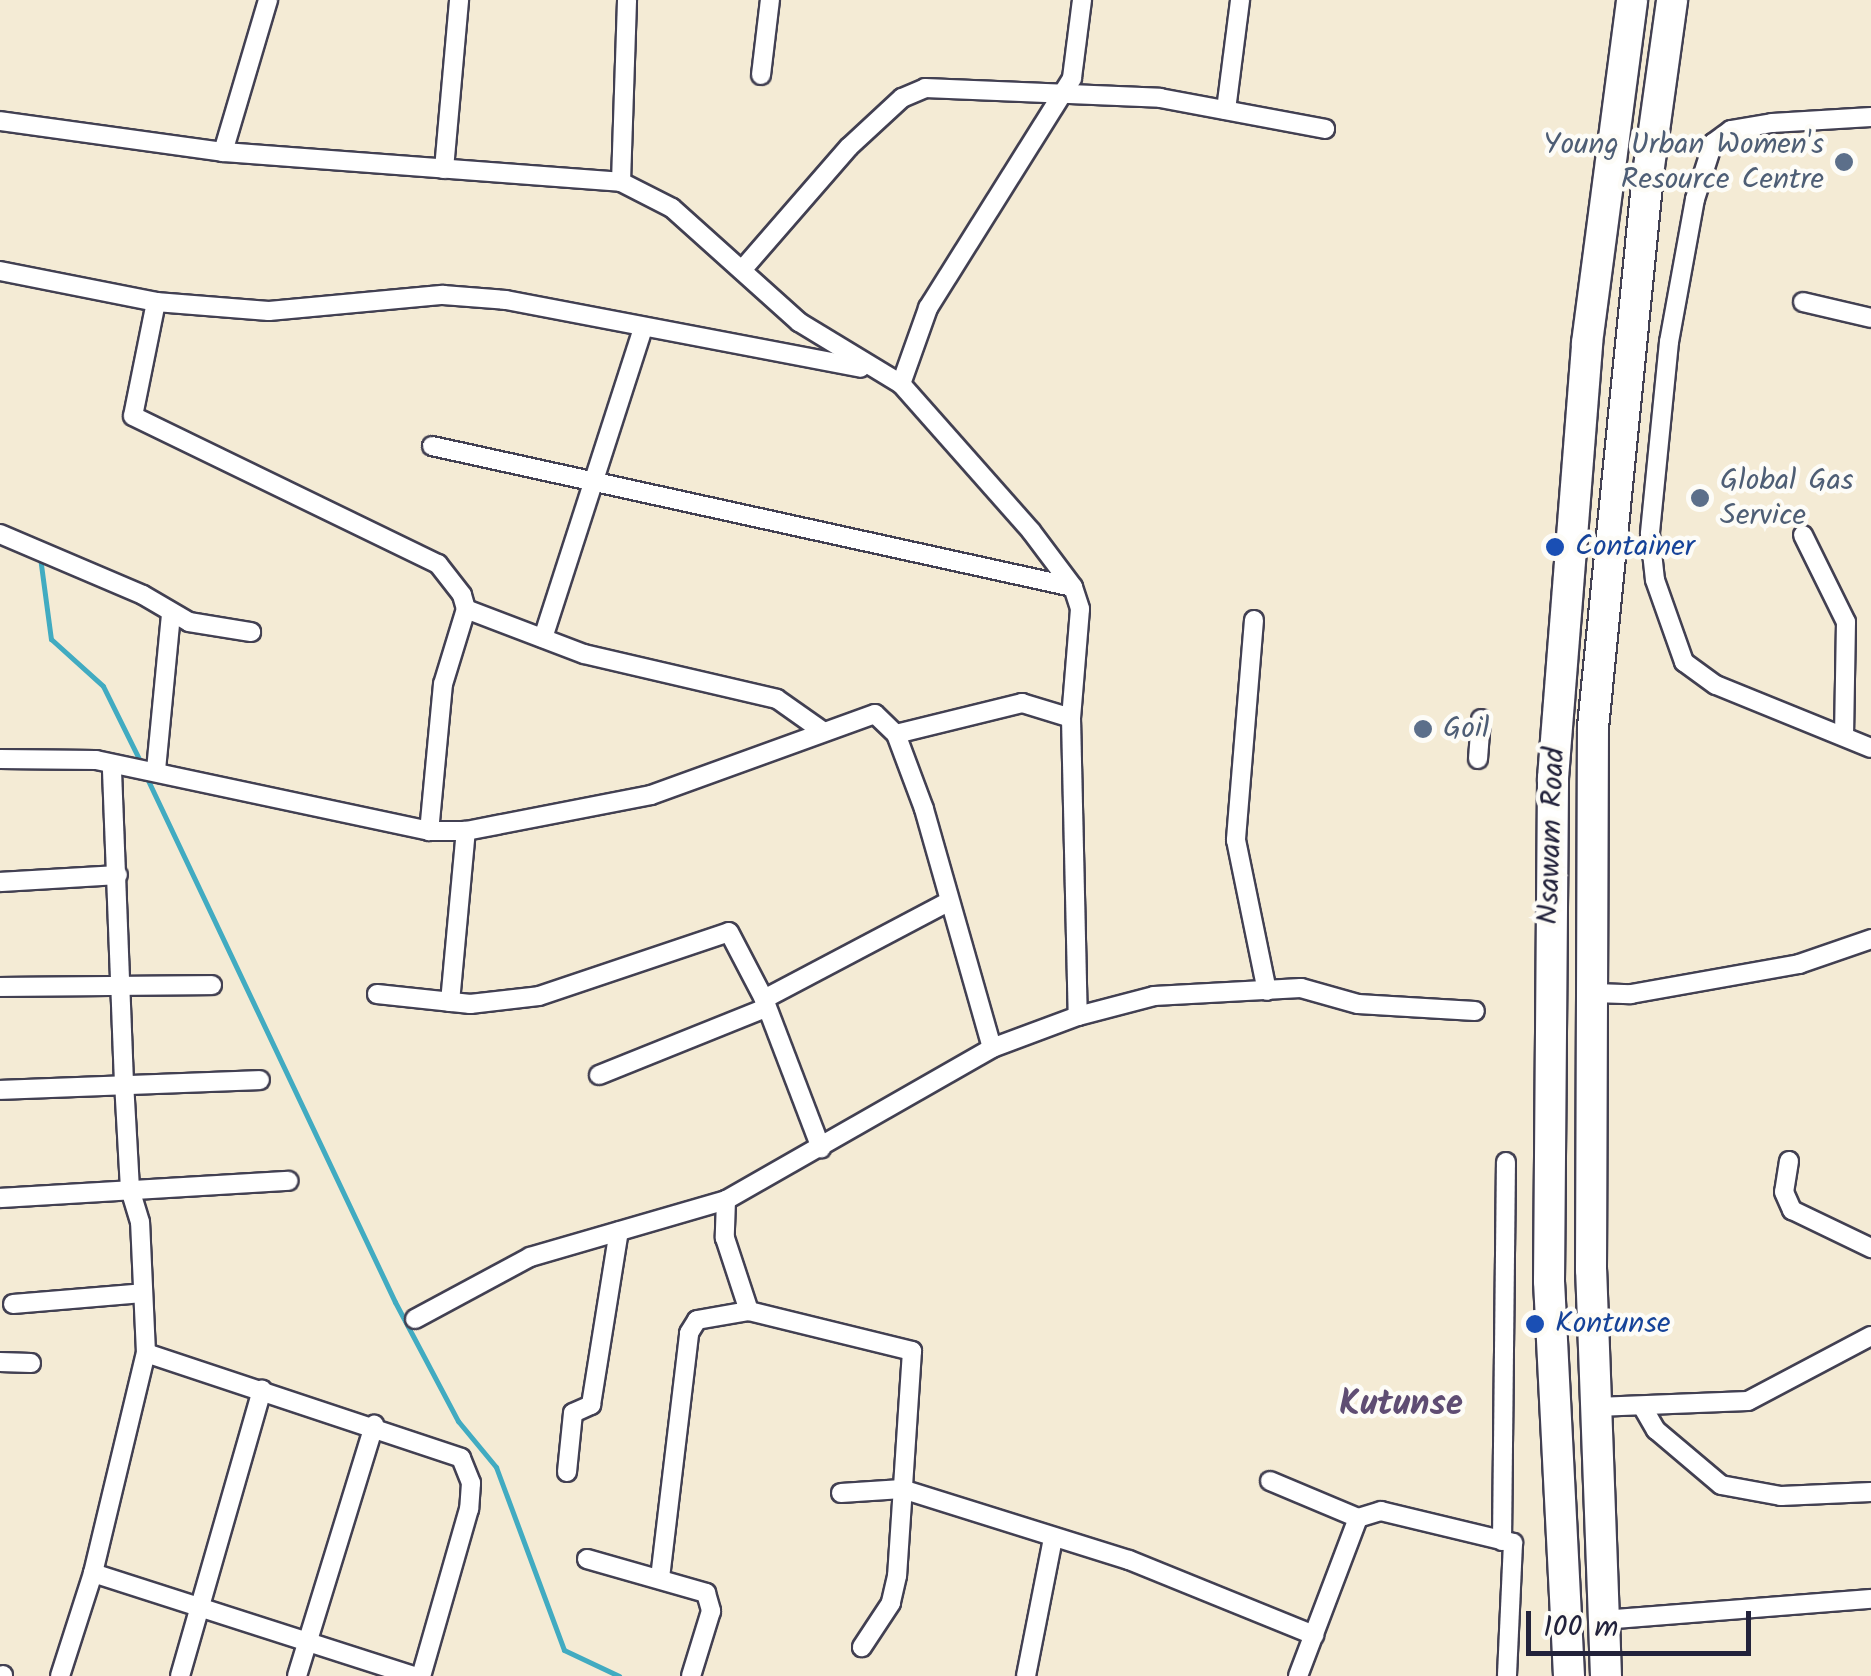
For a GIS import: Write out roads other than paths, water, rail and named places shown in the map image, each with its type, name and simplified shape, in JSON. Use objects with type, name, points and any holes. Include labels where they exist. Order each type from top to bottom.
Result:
[{"type":"highway","name":"Nsawam Road","points":[[1569,1676],[1548,1281],[1553,778],[1587,343],[1632,0]]},
{"type":"highway","name":"Nsawam Road","points":[[1606,1676],[1589,1122],[1594,993],[1593,727],[1610,533],[1672,0]]},
{"type":"highway","points":[[1566,1645],[1580,1634],[1603,1633]]},
{"type":"street","points":[[223,152],[268,0]]},
{"type":"street","points":[[444,169],[459,0]]},
{"type":"street","points":[[621,182],[627,0]]},
{"type":"street","points":[[761,75],[770,0]]},
{"type":"street","points":[[900,384],[928,308],[1078,62],[1082,0]]},
{"type":"street","points":[[1226,110],[1240,0]]},
{"type":"street","points":[[742,270],[902,98],[924,88],[1064,90],[1226,110],[1325,129]]},
{"type":"street","points":[[1871,118],[1730,130],[1713,143],[1695,199],[1669,342],[1650,534],[1656,580],[1684,662],[1716,685],[1871,748]]},
{"type":"street","points":[[0,121],[223,152],[621,182],[672,208],[800,322],[866,369],[900,384],[1073,587],[1080,609],[1070,718],[1078,1016]]},
{"type":"street","points":[[0,271],[156,302],[294,312],[474,297],[866,369]]},
{"type":"street","points":[[156,302],[133,416],[438,564],[466,609],[584,654],[777,699],[821,730]]},
{"type":"street","points":[[1803,302],[1871,318]]},
{"type":"street","points":[[544,638],[642,330]]},
{"type":"street","points":[[432,446],[594,485],[1073,587]]},
{"type":"street","points":[[1610,533],[1650,534]]},
{"type":"street","points":[[0,534],[144,595],[170,615],[251,632]]},
{"type":"street","points":[[1803,536],[1846,622],[1844,736]]},
{"type":"street","points":[[429,831],[443,684],[466,609]]},
{"type":"street","points":[[153,770],[170,615]]},
{"type":"street","points":[[1254,620],[1236,840],[1267,991]]},
{"type":"street","points":[[896,734],[1022,703],[1070,718]]},
{"type":"street","points":[[0,759],[96,760],[120,769],[153,770],[429,831],[466,831],[651,795],[821,730],[875,714],[896,734],[992,1048]]},
{"type":"street","points":[[1478,759],[1481,719]]},
{"type":"street","points":[[60,1676],[93,1574],[146,1353],[140,1222],[130,1189],[124,1083],[118,876],[120,769]]},
{"type":"street","points":[[450,1002],[466,831]]},
{"type":"street","points":[[0,882],[118,876]]},
{"type":"street","points":[[599,1075],[765,1003],[948,902]]},
{"type":"street","points":[[376,994],[450,1002],[539,996],[653,962],[720,932],[737,940],[822,1148]]},
{"type":"street","points":[[1594,993],[1632,994],[1799,964],[1871,939]]},
{"type":"street","points":[[0,987],[212,985]]},
{"type":"street","points":[[415,1319],[530,1257],[726,1200],[992,1048],[1078,1016],[1154,996],[1302,988],[1358,1004],[1475,1011]]},
{"type":"street","points":[[0,1090],[260,1080]]},
{"type":"street","points":[[1789,1161],[1784,1192],[1792,1210],[1871,1248]]},
{"type":"street","points":[[1502,1541],[1506,1162]]},
{"type":"street","points":[[0,1198],[288,1180]]},
{"type":"street","points":[[726,1200],[725,1238],[750,1312]]},
{"type":"street","points":[[567,1472],[573,1414],[591,1404],[619,1231]]},
{"type":"street","points":[[13,1304],[143,1292]]},
{"type":"street","points":[[660,1578],[689,1333],[704,1316],[750,1312],[912,1352],[892,1603],[862,1647]]},
{"type":"street","points":[[1596,1407],[1748,1401],[1871,1336]]},
{"type":"street","points":[[93,1574],[418,1676],[472,1483],[451,1451],[146,1353]]},
{"type":"street","points":[[0,1362],[31,1363]]},
{"type":"street","points":[[180,1676],[262,1390]]},
{"type":"street","points":[[1642,1406],[1656,1430],[1726,1487],[1812,1497],[1871,1492]]},
{"type":"street","points":[[297,1676],[374,1425]]},
{"type":"street","points":[[1270,1481],[1358,1518],[1388,1512],[1512,1543],[1507,1676]]},
{"type":"street","points":[[841,1493],[902,1489],[1129,1560],[1314,1635]]},
{"type":"street","points":[[1298,1676],[1358,1518]]},
{"type":"street","points":[[1026,1676],[1053,1539]]},
{"type":"street","points":[[587,1559],[706,1593],[710,1600],[691,1676]]},
{"type":"street","points":[[1603,1633],[1871,1599]]},
{"type":"waterway","points":[[40,557],[51,639],[103,686],[141,763]]},
{"type":"waterway","points":[[145,774],[395,1302],[458,1421],[496,1467],[564,1650],[619,1676]]},
{"type":"place","name":"Young Urban Women's Resource Centre","points":[[1844,162]]},
{"type":"place","name":"Global Gas Service","points":[[1700,498]]},
{"type":"place","name":"Container","points":[[1555,547]]},
{"type":"place","name":"Goil","points":[[1423,729]]},
{"type":"place","name":"Kontunse","points":[[1535,1324]]},
{"type":"district","name":"Kutunse","points":[[1401,1405]]}]
